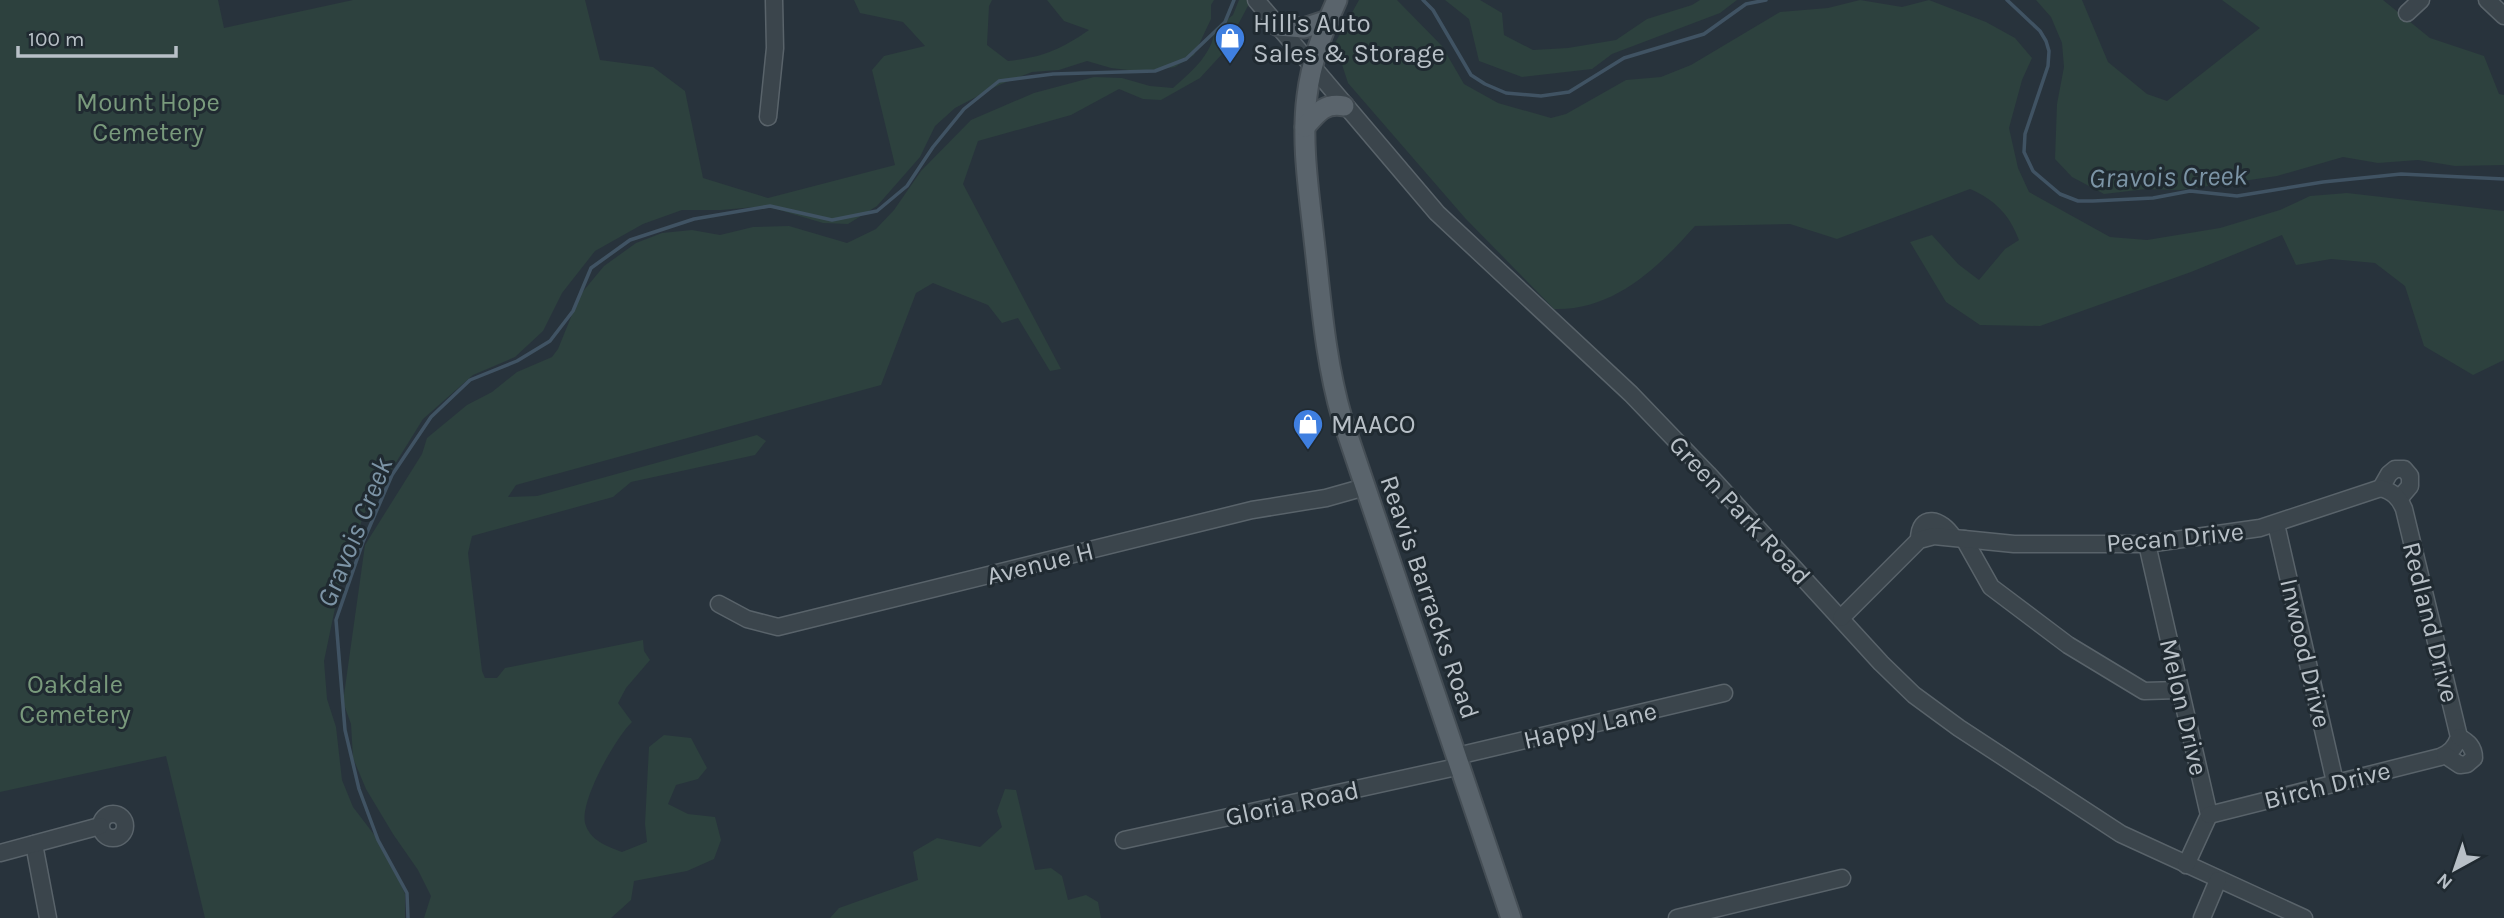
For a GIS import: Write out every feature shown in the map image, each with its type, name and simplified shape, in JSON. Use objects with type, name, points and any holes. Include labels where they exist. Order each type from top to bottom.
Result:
[{"type":"main road","points":[[1278,26],[1304,28],[1332,11]]},
{"type":"main road","name":"Reavis Barracks Road","points":[[1332,11],[1312,66],[1305,127],[1309,189],[1329,365],[1342,418],[1511,918]]},
{"type":"main road","points":[[1305,127],[1324,107],[1334,104],[1345,106]]},
{"type":"street","points":[[768,117],[775,48],[774,0]]},
{"type":"street","name":"Green Park Road","points":[[1256,0],[1437,213],[1631,394],[1897,678],[1959,728],[2096,820],[2186,865],[2304,918]]},
{"type":"street","points":[[2407,13],[2421,0]]},
{"type":"street","points":[[2487,0],[2504,16]]},
{"type":"street","name":"Avenue H","points":[[719,604],[747,619],[778,627],[1252,510],[1326,498],[1365,487]]},
{"type":"street","name":"Pecan Drive","points":[[1841,618],[1919,540],[1934,536],[2014,544],[2147,544],[2276,524],[2391,493]]},
{"type":"street","name":"Redland Drive","points":[[2391,493],[2404,509],[2454,746]]},
{"type":"street","name":"Inwood Drive","points":[[2276,524],[2336,782]]},
{"type":"street","points":[[1958,538],[1991,587],[2068,645],[2144,691],[2179,690]]},
{"type":"street","name":"Melon Drive","points":[[2147,544],[2209,815]]},
{"type":"street","name":"Happy Lane","points":[[1459,761],[1724,693]]},
{"type":"street","name":"Birch Drive","points":[[2209,815],[2336,782],[2454,746]]},
{"type":"street","name":"Gloria Road","points":[[1124,840],[1459,761]]},
{"type":"street","points":[[2186,865],[2209,815]]},
{"type":"street","points":[[0,853],[100,827]]},
{"type":"street","points":[[34,845],[48,918]]},
{"type":"street","points":[[1677,918],[1842,878]]},
{"type":"street","points":[[2202,918],[2218,880]]},
{"type":"green space","points":[[0,0],[218,0],[224,28],[353,0],[585,0],[600,60],[653,67],[685,91],[703,178],[768,198],[895,165],[872,70],[884,56],[925,46],[903,22],[860,13],[854,0],[992,0],[989,6],[987,45],[1008,61],[1051,52],[1089,30],[1064,21],[1047,0],[1214,0],[1211,5],[1211,19],[1194,55],[1175,67],[1145,72],[1111,68],[1087,61],[1059,70],[1032,72],[999,85],[955,108],[935,126],[920,157],[877,206],[848,224],[823,223],[766,206],[682,210],[643,224],[595,251],[562,293],[543,331],[515,357],[473,375],[423,419],[364,514],[339,589],[324,661],[327,699],[336,727],[342,780],[353,807],[379,841],[394,868],[405,894],[405,918],[205,918],[166,756],[0,792]]},
{"type":"green space","points":[[1239,0],[1247,0],[1249,4],[1223,53],[1200,78],[1161,100],[1143,99],[1119,89],[1071,115],[978,141],[963,184],[1061,369],[1050,371],[1018,318],[1002,323],[988,305],[933,283],[916,293],[881,385],[516,485],[508,497],[537,496],[757,435],[766,441],[755,455],[631,482],[613,497],[472,536],[468,553],[485,678],[497,678],[505,668],[643,640],[644,651],[650,660],[626,688],[618,703],[632,722],[609,754],[593,785],[585,813],[585,823],[591,834],[600,842],[622,852],[647,842],[645,824],[649,747],[664,735],[691,738],[707,768],[698,779],[676,785],[668,804],[688,814],[715,817],[721,840],[714,859],[687,871],[634,881],[631,900],[611,918],[424,918],[431,896],[418,870],[366,789],[353,758],[351,724],[343,702],[365,545],[422,454],[427,438],[467,405],[492,392],[517,372],[552,357],[558,349],[580,295],[604,266],[636,243],[662,233],[692,230],[720,235],[753,227],[789,226],[847,243],[876,229],[894,210],[921,171],[971,120],[1034,93],[1094,77],[1122,78],[1150,86],[1173,88],[1200,62],[1210,47],[1215,29],[1233,15]]},
{"type":"green space","points":[[1359,0],[1397,0],[1442,46],[1464,84],[1498,103],[1551,118],[1566,114],[1626,80],[1661,77],[1691,65],[1780,12],[1828,8],[1860,0],[1902,7],[1929,0],[1986,22],[2015,38],[2032,58],[2022,80],[2009,128],[2018,168],[2029,192],[2110,237],[2147,240],[2220,228],[2280,210],[2310,196],[2347,193],[2504,211],[2504,360],[2473,375],[2424,346],[2405,286],[2375,263],[2331,259],[2296,265],[2282,235],[2191,272],[2040,326],[1980,325],[1946,302],[1910,242],[1932,235],[1958,264],[1979,280],[2005,249],[2019,240],[2000,209],[1970,189],[1837,239],[1790,224],[1695,226],[1650,271],[1615,295],[1575,308],[1554,309],[1465,218],[1348,83],[1335,43]]},
{"type":"green space","points":[[1445,0],[1480,0],[1502,13],[1504,35],[1533,50],[1568,48],[1616,40],[1647,19],[1700,0],[1737,0],[1720,13],[1612,54],[1592,69],[1522,77],[1479,61],[1469,19]]},
{"type":"green space","points":[[2036,0],[2082,0],[2108,62],[2147,94],[2167,101],[2260,28],[2222,0],[2383,0],[2430,38],[2484,56],[2499,94],[2504,95],[2504,165],[2455,166],[2418,160],[2378,163],[2343,157],[2277,176],[2180,190],[2146,189],[2104,194],[2072,177],[2055,159],[2057,104],[2064,67],[2062,43],[2051,17]]},
{"type":"green space","points":[[1005,789],[1016,790],[1035,870],[1051,868],[1062,876],[1068,900],[1086,895],[1098,902],[1101,918],[830,918],[839,908],[918,880],[913,852],[937,838],[980,847],[1002,827],[997,811]]},
{"type":"waterway","name":"Gravois Creek","points":[[408,918],[407,893],[378,840],[359,789],[345,730],[336,620],[363,542],[392,475],[431,417],[470,380],[517,361],[550,341],[573,311],[591,268],[630,240],[694,219],[770,206],[832,220],[877,211],[907,186],[933,147],[964,109],[999,81],[1053,74],[1155,71],[1186,59],[1225,22],[1234,0]]},
{"type":"waterway","name":"Gravois Creek","points":[[1423,0],[1433,10],[1471,75],[1506,93],[1541,96],[1569,92],[1624,58],[1704,34],[1746,4],[1766,0]]},
{"type":"waterway","name":"Gravois Creek","points":[[2007,0],[2040,31],[2049,51],[2048,66],[2025,134],[2024,152],[2033,171],[2060,194],[2078,201],[2153,198],[2190,191],[2237,196],[2323,182],[2401,174],[2504,179]]},
{"type":"place","name":"Hill's Auto Sales & Storage","points":[[1230,65]]},
{"type":"place","name":"MAACO","points":[[1308,451]]},
{"type":"park label","name":"Mount Hope Cemetery","points":[[148,117]]},
{"type":"park label","name":"Oakdale Cemetery","points":[[75,699]]}]
